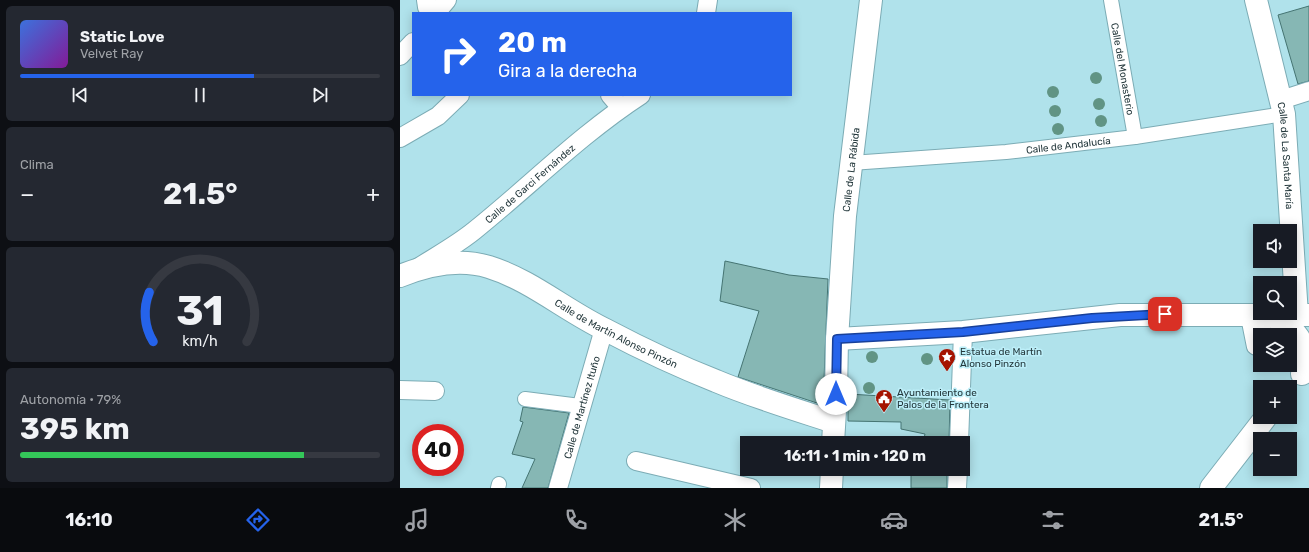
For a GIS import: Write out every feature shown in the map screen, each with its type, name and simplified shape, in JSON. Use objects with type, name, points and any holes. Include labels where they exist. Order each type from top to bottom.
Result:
[{"type":"street","points":[[426,0],[430,12]]},
{"type":"street","points":[[437,12],[447,0]]},
{"type":"street","points":[[706,12],[708,0]]},
{"type":"street","name":"Calle de La Rábida","points":[[833,432],[845,216],[871,0]]},
{"type":"street","name":"Calle del Monasterio","points":[[1111,0],[1135,137]]},
{"type":"street","name":"Calle de La Santa María","points":[[1258,1],[1283,107],[1303,315]]},
{"type":"street","points":[[400,56],[412,43]]},
{"type":"street","points":[[1283,107],[1309,91]]},
{"type":"street","points":[[400,138],[438,116],[459,96]]},
{"type":"street","name":"Calle de Garci Fernández","points":[[408,273],[474,231],[615,102],[637,96]]},
{"type":"street","name":"Calle de Andalucía","points":[[851,163],[1006,152],[1135,137],[1283,107]]},
{"type":"street","name":"Calle de Martín Alonso Pinzón","points":[[408,273],[446,264],[467,263],[488,266],[515,277],[604,329],[664,359],[833,432]]},
{"type":"street","points":[[837,339],[963,332],[1120,315],[1253,314]]},
{"type":"street","points":[[1280,320],[1288,324],[1299,334],[1305,348],[1306,360],[1298,372]]},
{"type":"street","points":[[1253,342],[1249,322],[1275,324],[1280,328]]},
{"type":"street","name":"Calle de Martínez Ituño","points":[[561,487],[580,406],[604,329]]},
{"type":"street","points":[[959,436],[963,332]]},
{"type":"street","points":[[400,390],[435,391]]},
{"type":"street","points":[[525,399],[580,406]]},
{"type":"street","points":[[1212,488],[1261,424]]},
{"type":"street","points":[[636,461],[752,488]]},
{"type":"street","points":[[831,488],[832,476]]},
{"type":"street","points":[[958,476],[958,488]]},
{"type":"building","points":[[1309,6],[1309,81],[1298,84],[1278,15]]},
{"type":"building","points":[[725,261],[789,275],[828,279],[823,405],[738,377],[759,311],[720,301]]},
{"type":"building","points":[[848,394],[950,400],[949,436],[925,436],[925,434],[901,429],[901,422],[848,421]]},
{"type":"building","points":[[523,407],[569,413],[548,488],[522,488],[535,459],[512,454],[523,422],[520,421]]},
{"type":"building","points":[[911,476],[947,476],[947,488],[911,488]]},
{"type":"place","name":"Estatua de Martín Alonso Pinzón","points":[[947,372]]},
{"type":"place","name":"Ayuntamiento de Palos de la Frontera","points":[[884,413]]},
{"type":"route","points":[[836,394],[837,339],[963,332],[1120,315],[1165,314]]}]
